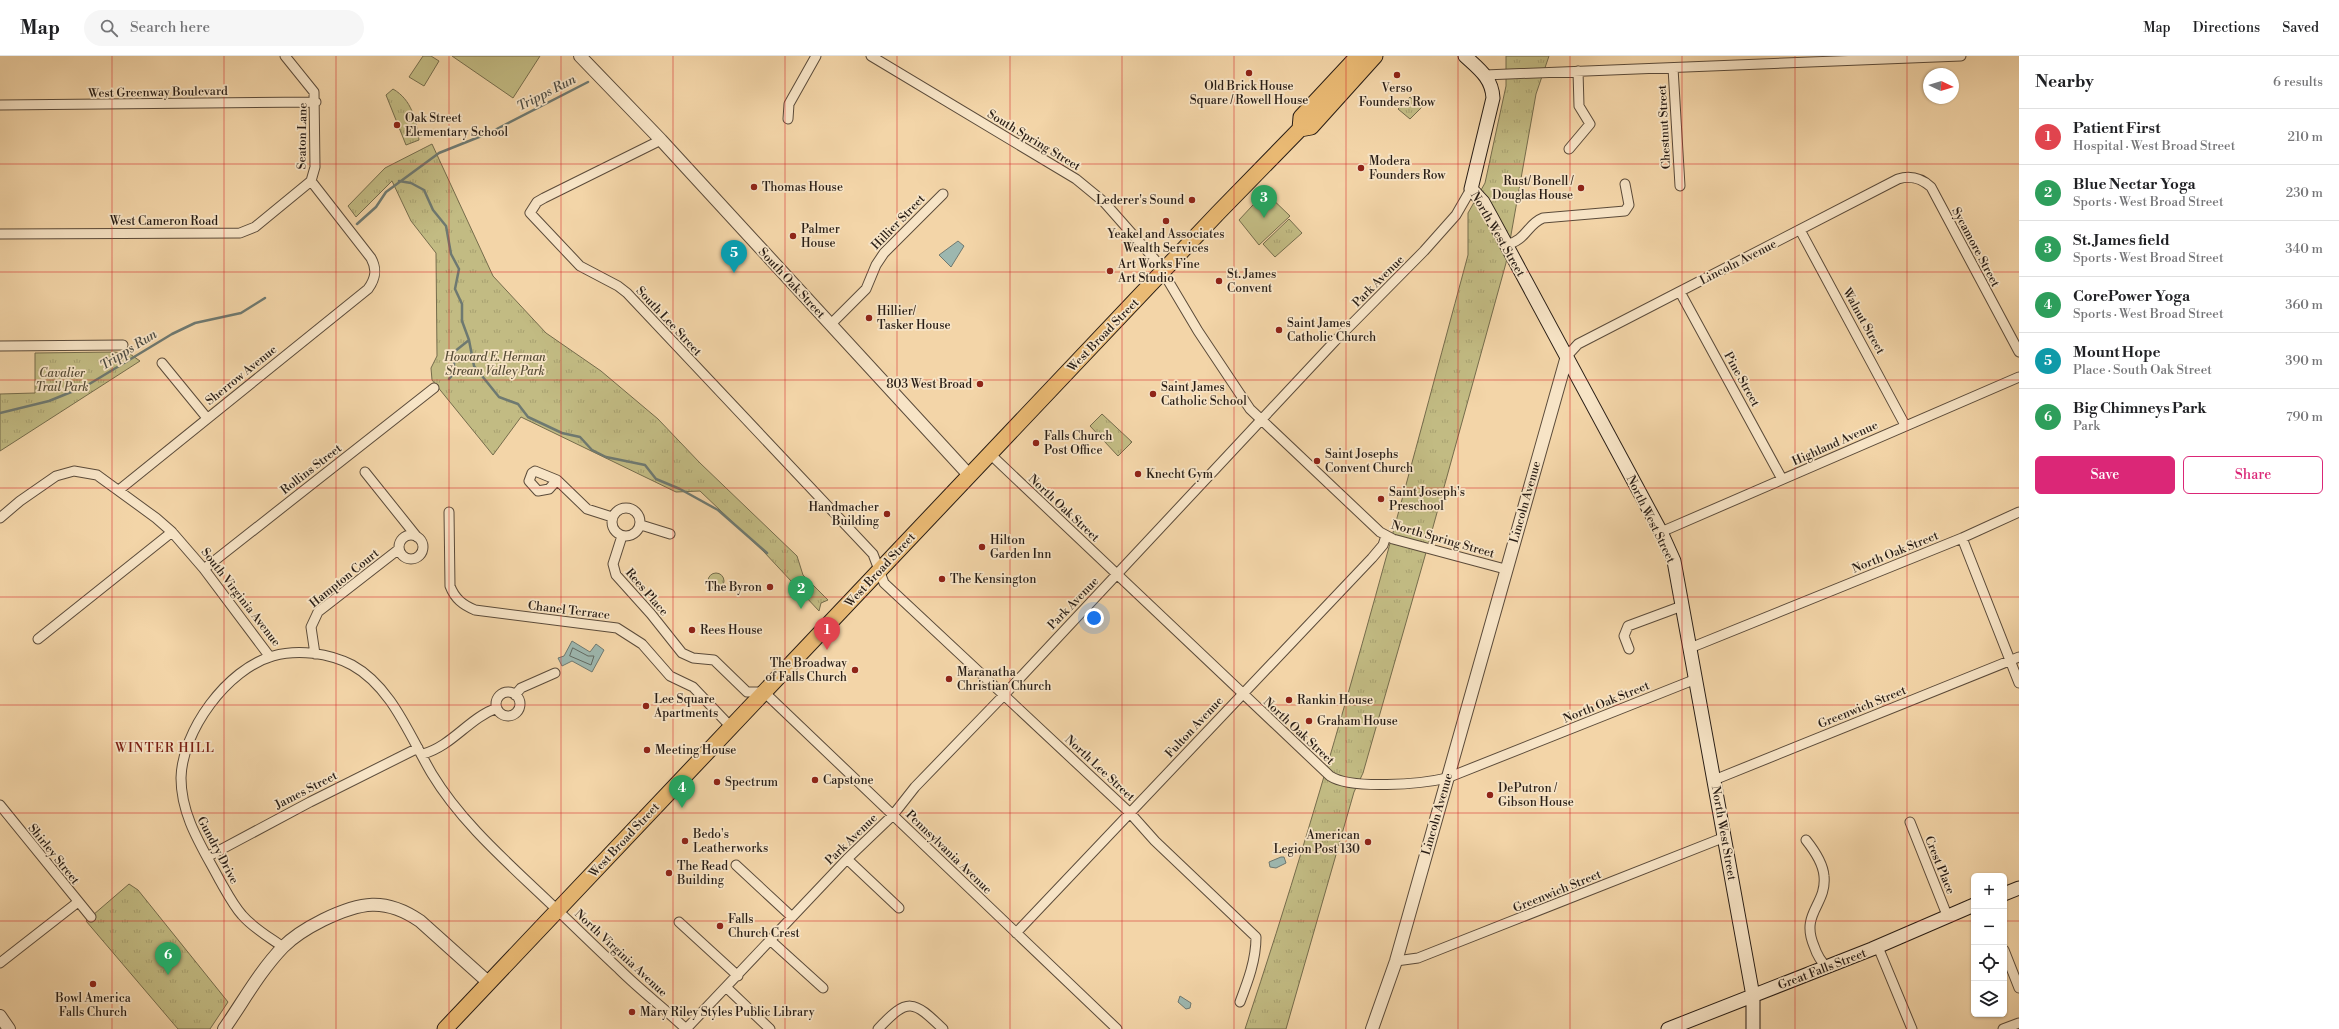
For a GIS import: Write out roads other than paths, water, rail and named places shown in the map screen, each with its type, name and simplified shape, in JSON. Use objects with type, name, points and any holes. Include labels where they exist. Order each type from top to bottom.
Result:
[{"type":"main road","name":"West Broad Street","points":[[1300,129],[1300,117],[1358,56]]},
{"type":"main road","name":"West Broad Street","points":[[445,1029],[1162,272],[1300,129],[1311,127],[1375,56]]},
{"type":"main road","name":"North West Street","points":[[1465,56],[1485,75],[1491,83],[1493,98],[1472,189],[1482,202],[1567,356],[1661,532],[1674,561],[1753,996],[1753,1029]]},
{"type":"main road","points":[[2007,893],[2019,888]]},
{"type":"main road","name":"Great Falls Street","points":[[1668,1029],[1878,947],[1971,906]]},
{"type":"street","name":"Seaton Lane","points":[[285,56],[314,92],[316,102],[315,167],[311,181],[371,258],[374,264],[375,277]]},
{"type":"street","name":"South Oak Street","points":[[580,56],[601,75],[969,475]]},
{"type":"street","points":[[788,119],[789,104],[816,56]]},
{"type":"street","name":"South Spring Street","points":[[871,56],[1076,179],[1104,202],[1157,262],[1162,272]]},
{"type":"street","points":[[1485,75],[1527,72],[1673,68],[1961,56]]},
{"type":"street","name":"Chestnut Street","points":[[1673,68],[1680,186]]},
{"type":"street","points":[[1569,149],[1590,124],[1579,106],[1578,71]]},
{"type":"street","name":"West Greenway Boulevard","points":[[0,105],[316,102]]},
{"type":"street","name":"South Lee Street","points":[[661,140],[544,198],[533,208],[530,213],[573,260],[589,272],[618,286],[627,293],[873,554],[879,570]]},
{"type":"street","name":"Lincoln Avenue","points":[[1372,1029],[1396,961],[1567,356],[1578,344],[1898,179],[1911,177],[1918,178]]},
{"type":"street","name":"Sycamore Street","points":[[1918,178],[1931,187],[2019,352]]},
{"type":"street","name":"West Cameron Road","points":[[0,234],[240,233],[255,228],[311,181]]},
{"type":"street","points":[[1506,245],[1519,241],[1538,220],[1543,218],[1625,211],[1629,205],[1625,184]]},
{"type":"street","name":"Park Avenue","points":[[686,1029],[727,988],[770,940],[847,859],[893,815],[915,786],[1004,695],[1336,341],[1424,251],[1456,215],[1472,189]]},
{"type":"street","name":"Hillier Street","points":[[830,325],[866,289],[884,253],[943,194]]},
{"type":"street","name":"Walnut Street","points":[[1800,230],[1905,424]]},
{"type":"street","name":"North Spring Street","points":[[1162,272],[1250,409],[1261,422],[1376,529],[1386,536],[1506,569]]},
{"type":"street","name":"Sherrow Avenue","points":[[119,490],[368,289],[375,277]]},
{"type":"street","name":"Pine Street","points":[[1680,292],[1782,479]]},
{"type":"street","points":[[0,346],[123,345]]},
{"type":"street","points":[[162,363],[207,418]]},
{"type":"street","name":"Highland Avenue","points":[[1661,532],[1905,424],[2019,376]]},
{"type":"street","name":"Rollins Street","points":[[204,568],[434,388]]},
{"type":"street","name":"North Oak Street","points":[[989,453],[1242,694],[1336,780],[1352,783],[1386,783],[1421,782],[1447,778],[1696,679]]},
{"type":"street","name":"South Virginia Avenue","points":[[0,518],[20,501],[63,473],[74,470],[90,472],[119,490],[172,532],[204,568],[270,657],[300,653],[315,654],[352,666],[372,680],[388,698],[433,775],[482,836],[557,910]]},
{"type":"street","points":[[365,472],[417,537],[423,547],[417,557],[406,558],[399,549]]},
{"type":"street","points":[[557,480],[587,509],[612,517]]},
{"type":"street","points":[[612,517],[620,508],[630,508],[638,514],[641,525]]},
{"type":"street","name":"Chanel Terrace","points":[[449,512],[449,578],[453,594],[458,601],[475,610],[617,628],[642,644],[670,676],[693,687],[730,727]]},
{"type":"street","name":"North Oak Street","points":[[1690,648],[1962,538],[2019,512]]},
{"type":"street","points":[[612,517],[614,529],[622,536],[634,534],[641,525]]},
{"type":"street","points":[[641,525],[670,534]]},
{"type":"street","points":[[38,639],[172,532]]},
{"type":"street","name":"Hampton Court","points":[[315,654],[311,627],[318,612],[399,549],[400,542],[406,536],[417,537]]},
{"type":"street","name":"Rees Place","points":[[622,536],[613,564],[616,576],[651,614],[682,653],[693,658],[714,660],[747,692],[764,692]]},
{"type":"street","name":"Fulton Avenue","points":[[1016,933],[1372,558],[1384,544],[1386,536]]},
{"type":"street","points":[[1962,538],[2019,683]]},
{"type":"street","name":"North Lee Street","points":[[879,570],[884,583],[1130,813],[1155,841],[1256,937],[1256,948],[1250,974],[1240,1002]]},
{"type":"street","points":[[1629,649],[1624,636],[1628,626],[1682,606]]},
{"type":"street","name":"Gundry Drive","points":[[270,657],[236,678],[210,704],[196,726],[184,757],[181,780],[186,813],[194,834],[242,915],[283,947]]},
{"type":"street","name":"Greenwich Street","points":[[1714,780],[2019,657]]},
{"type":"street","points":[[515,695],[521,688],[555,673]]},
{"type":"street","name":"Pennsylvania Avenue","points":[[764,692],[1117,1029]]},
{"type":"street","points":[[502,694],[515,695],[519,703],[515,713],[507,716],[500,714],[496,701],[502,694]]},
{"type":"street","name":"James Street","points":[[207,857],[310,802],[420,751],[440,748],[487,711],[497,708]]},
{"type":"street","name":"Shirley Street","points":[[0,805],[91,916]]},
{"type":"street","name":"Crest Place","points":[[1910,822],[1947,916]]},
{"type":"street","name":"Greenwich Street","points":[[1396,961],[1412,960],[1432,953],[1725,837]]},
{"type":"street","points":[[1806,840],[1823,866],[1823,893],[1810,919],[1809,934],[1818,956],[1827,967]]},
{"type":"street","points":[[847,859],[899,908]]},
{"type":"street","points":[[736,865],[792,917]]},
{"type":"street","points":[[0,963],[78,902]]},
{"type":"street","points":[[224,1029],[249,990],[283,947],[294,937],[345,909],[359,905],[383,904],[403,910],[420,921],[488,982]]},
{"type":"street","name":"North Virginia Avenue","points":[[557,910],[627,977],[686,1029]]},
{"type":"street","points":[[679,922],[738,976]]},
{"type":"street","points":[[770,940],[823,988]]},
{"type":"street","points":[[1878,947],[1912,1029]]},
{"type":"street","points":[[2007,958],[2019,988]]},
{"type":"street","points":[[727,988],[770,1029]]},
{"type":"street","points":[[878,1029],[900,1008],[913,1006],[926,1012],[943,1029]]},
{"type":"street","points":[[0,1016],[10,1029]]},
{"type":"street","points":[[2003,1029],[2019,1023]]},
{"type":"water","points":[[958,241],[964,246],[951,267],[939,255]]},
{"type":"water","points":[[572,641],[590,652],[596,644],[604,650],[592,672],[572,661],[562,666],[558,658],[564,656]]},
{"type":"water","points":[[1284,857],[1286,863],[1276,868],[1270,867],[1269,862]]},
{"type":"water","points":[[1180,996],[1191,1003],[1190,1008],[1186,1009],[1178,1002]]},
{"type":"waterway","name":"Tripps Run","points":[[357,224],[376,207],[386,192],[439,153],[489,133],[588,82]]},
{"type":"waterway","points":[[399,181],[411,183],[424,190],[433,210],[446,226],[451,254],[459,269],[455,289],[462,304],[462,321],[469,340],[474,366],[499,397],[518,404],[528,417],[562,433],[580,437],[592,450],[606,457],[645,465],[656,479],[680,489],[718,510],[767,553]]},
{"type":"waterway","name":"Tripps Run","points":[[0,413],[49,401],[86,386],[172,334],[195,323],[241,313],[265,298]]},
{"type":"waterway","points":[[449,379],[454,373],[454,352],[469,340]]},
{"type":"place","name":"Old Brick House Square / Rowell House","points":[[1249,73]]},
{"type":"place","name":"Verso Founders Row","points":[[1397,75]]},
{"type":"place","name":"Oak Street Elementary School","points":[[397,125]]},
{"type":"place","name":"Modera Founders Row","points":[[1361,168]]},
{"type":"place","name":"Thomas House","points":[[754,187]]},
{"type":"place","name":"Rust/ Bonell / Douglas House","points":[[1581,188]]},
{"type":"place","name":"Lederer's Sound","points":[[1192,200]]},
{"type":"place","name":"St. James field","points":[[1264,218]]},
{"type":"place","name":"Yeakel and Associates Wealth Services","points":[[1166,221]]},
{"type":"place","name":"Palmer House","points":[[793,236]]},
{"type":"place","name":"Art Works Fine Art Studio","points":[[1110,271]]},
{"type":"place","name":"Mount Hope","points":[[734,273]]},
{"type":"place","name":"St. James Convent","points":[[1219,281]]},
{"type":"place","name":"Hillier/ Tasker House","points":[[869,318]]},
{"type":"place","name":"Saint James Catholic Church","points":[[1279,330]]},
{"type":"place","name":"803 West Broad","points":[[980,384]]},
{"type":"place","name":"Saint James Catholic School","points":[[1153,394]]},
{"type":"place","name":"Falls Church Post Office","points":[[1036,443]]},
{"type":"place","name":"Saint Josephs Convent Church","points":[[1317,461]]},
{"type":"place","name":"Knecht Gym","points":[[1138,474]]},
{"type":"place","name":"Saint Joseph's Preschool","points":[[1381,499]]},
{"type":"place","name":"Handmacher Building","points":[[887,514]]},
{"type":"place","name":"Hilton Garden Inn","points":[[982,547]]},
{"type":"place","name":"The Kensington","points":[[942,579]]},
{"type":"place","name":"The Byron","points":[[770,587]]},
{"type":"place","name":"Blue Nectar Yoga","points":[[801,609]]},
{"type":"place","name":"Rees House","points":[[692,630]]},
{"type":"place","name":"Patient First","points":[[827,650]]},
{"type":"place","name":"The Broadway of Falls Church","points":[[855,670]]},
{"type":"place","name":"Maranatha Christian Church","points":[[949,679]]},
{"type":"place","name":"Rankin House","points":[[1289,700]]},
{"type":"place","name":"Lee Square Apartments","points":[[646,706]]},
{"type":"place","name":"Graham House","points":[[1309,721]]},
{"type":"place","name":"Meeting House","points":[[647,750]]},
{"type":"place","name":"Capstone","points":[[815,780]]},
{"type":"place","name":"Spectrum","points":[[717,782]]},
{"type":"place","name":"DePutron / Gibson House","points":[[1490,795]]},
{"type":"place","name":"CorePower Yoga","points":[[682,808]]},
{"type":"place","name":"Bedo's Leatherworks","points":[[685,841]]},
{"type":"place","name":"American Legion Post 130","points":[[1368,842]]},
{"type":"place","name":"The Read Building","points":[[669,873]]},
{"type":"place","name":"Falls Church Crest","points":[[720,926]]},
{"type":"place","name":"Big Chimneys Park","points":[[168,975]]},
{"type":"place","name":"Bowl America Falls Church","points":[[93,984]]},
{"type":"place","name":"Mary Riley Styles Public Library","points":[[632,1012]]},
{"type":"district","name":"WINTER HILL","points":[[165,747]]},
{"type":"park label","name":"Howard E. Herman Stream Valley Park","points":[[495,364]]},
{"type":"park label","name":"Cavalier Trail Park","points":[[62,380]]}]
